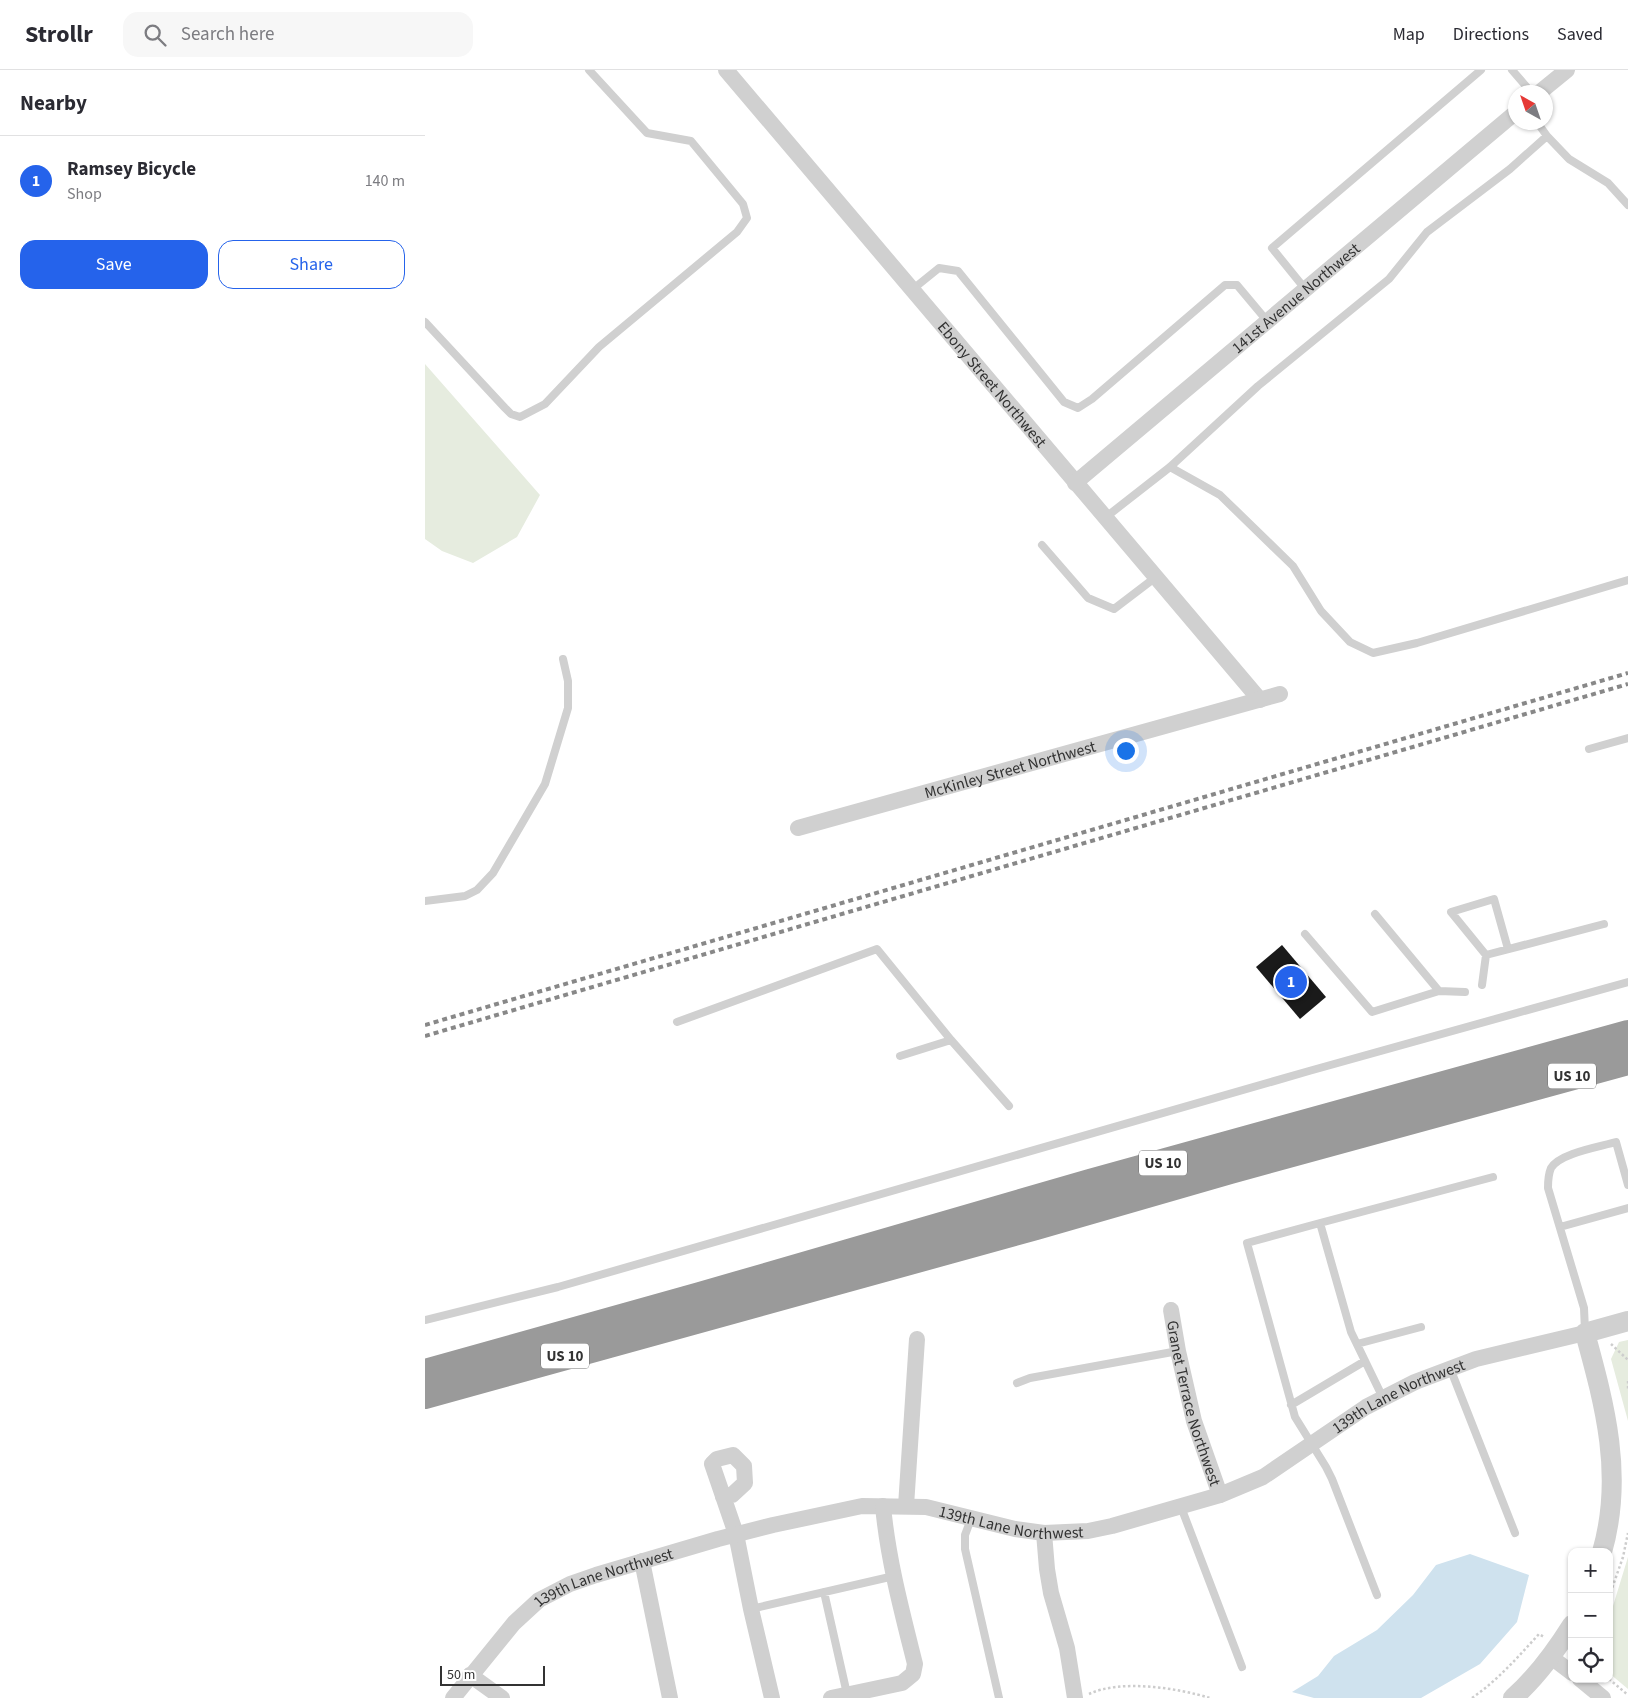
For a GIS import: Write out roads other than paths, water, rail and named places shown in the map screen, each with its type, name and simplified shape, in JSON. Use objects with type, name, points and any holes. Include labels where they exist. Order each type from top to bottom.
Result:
[{"type":"highway","name":"US 10","points":[[425,1373],[1091,1183],[1628,1034]]},
{"type":"highway","name":"US 10","points":[[425,1395],[1628,1061]]},
{"type":"street","name":"Ebony Street Northwest","points":[[726,70],[1260,700]]},
{"type":"street","points":[[1548,85],[1565,70]]},
{"type":"street","name":"141st Avenue Northwest","points":[[1075,483],[1508,119]]},
{"type":"street","name":"McKinley Street Northwest","points":[[798,828],[1281,694]]},
{"type":"street","name":"Granet Terrace Northwest","points":[[1171,1310],[1194,1421],[1220,1495]]},
{"type":"street","points":[[1602,1548],[1610,1510],[1612,1459],[1604,1407],[1585,1333],[1628,1321]]},
{"type":"street","name":"139th Lane Northwest","points":[[453,1698],[514,1623],[539,1600],[570,1584],[642,1560],[736,1534],[862,1506],[926,1507],[1015,1529],[1044,1533],[1088,1530],[1112,1526],[1220,1495],[1263,1477],[1354,1415],[1415,1382],[1476,1359],[1585,1333]]},
{"type":"street","points":[[906,1506],[917,1339]]},
{"type":"street","points":[[723,1498],[736,1534],[772,1698]]},
{"type":"street","points":[[831,1698],[902,1683],[913,1674],[915,1664],[894,1576],[886,1536],[883,1506]]},
{"type":"street","points":[[1044,1533],[1051,1593],[1080,1697]]},
{"type":"street","points":[[642,1560],[669,1698]]},
{"type":"street","points":[[1513,1698],[1535,1676],[1549,1647],[1568,1629]]},
{"type":"street","points":[[1549,1647],[1568,1668]]},
{"type":"street","points":[[470,1675],[502,1698]]},
{"type":"street","points":[[1585,1683],[1603,1698]]},
{"type":"lane","points":[[425,322],[505,408],[511,414],[520,417],[545,404],[599,347],[737,232],[747,218],[743,204],[691,141],[647,133],[589,70]]},
{"type":"lane","points":[[1306,290],[1272,248],[1481,70]]},
{"type":"lane","points":[[1512,70],[1525,85]]},
{"type":"lane","points":[[1543,130],[1569,159],[1608,183],[1628,205]]},
{"type":"lane","points":[[1106,518],[1170,467],[1258,386],[1389,279],[1427,232],[1510,169],[1547,136]]},
{"type":"lane","points":[[913,289],[939,268],[958,271],[1064,402],[1078,408],[1092,399],[1225,285],[1237,285],[1268,322]]},
{"type":"lane","points":[[1170,467],[1220,495],[1293,566],[1321,611],[1350,642],[1373,653],[1417,643],[1628,580]]},
{"type":"lane","points":[[1042,545],[1088,598],[1114,609],[1156,577]]},
{"type":"lane","points":[[425,901],[465,896],[477,890],[493,873],[545,784],[568,708],[568,680],[563,659]]},
{"type":"lane","points":[[1589,749],[1628,738]]},
{"type":"lane","points":[[1483,985],[1487,955],[1451,912],[1494,899],[1508,949]]},
{"type":"lane","points":[[1375,914],[1439,991]]},
{"type":"lane","points":[[1487,955],[1604,924]]},
{"type":"lane","points":[[1305,934],[1372,1012],[1439,991],[1465,992]]},
{"type":"lane","points":[[677,1022],[877,949],[951,1040],[1009,1106]]},
{"type":"lane","points":[[425,1320],[622,1269],[1299,1073],[1628,982]]},
{"type":"lane","points":[[900,1056],[951,1040]]},
{"type":"lane","points":[[1585,1333],[1584,1308],[1548,1188],[1549,1176],[1552,1167],[1566,1156],[1616,1142],[1628,1185]]},
{"type":"lane","points":[[1377,1596],[1332,1479],[1295,1417],[1247,1243],[1493,1176]]},
{"type":"lane","points":[[1560,1227],[1628,1208]]},
{"type":"lane","points":[[1320,1223],[1351,1332],[1383,1398]]},
{"type":"lane","points":[[1357,1344],[1421,1326]]},
{"type":"lane","points":[[1017,1383],[1030,1378],[1178,1351]]},
{"type":"lane","points":[[1291,1405],[1365,1361]]},
{"type":"lane","points":[[1450,1368],[1515,1533]]},
{"type":"lane","points":[[1181,1507],[1242,1667]]},
{"type":"lane","points":[[971,1519],[965,1535],[965,1549],[999,1698]]},
{"type":"lane","points":[[751,1609],[894,1576]]},
{"type":"lane","points":[[824,1592],[847,1694]]},
{"type":"water","points":[[1470,1554],[1529,1575],[1517,1622],[1480,1664],[1421,1698],[1314,1698],[1292,1692],[1318,1676],[1334,1656],[1377,1630],[1413,1595],[1436,1565]]},
{"type":"railway","points":[[425,1025],[1628,673]]},
{"type":"railway","points":[[425,1036],[1628,684]]},
{"type":"place","name":"Ramsey Bicycle","points":[[1291,982]]}]
